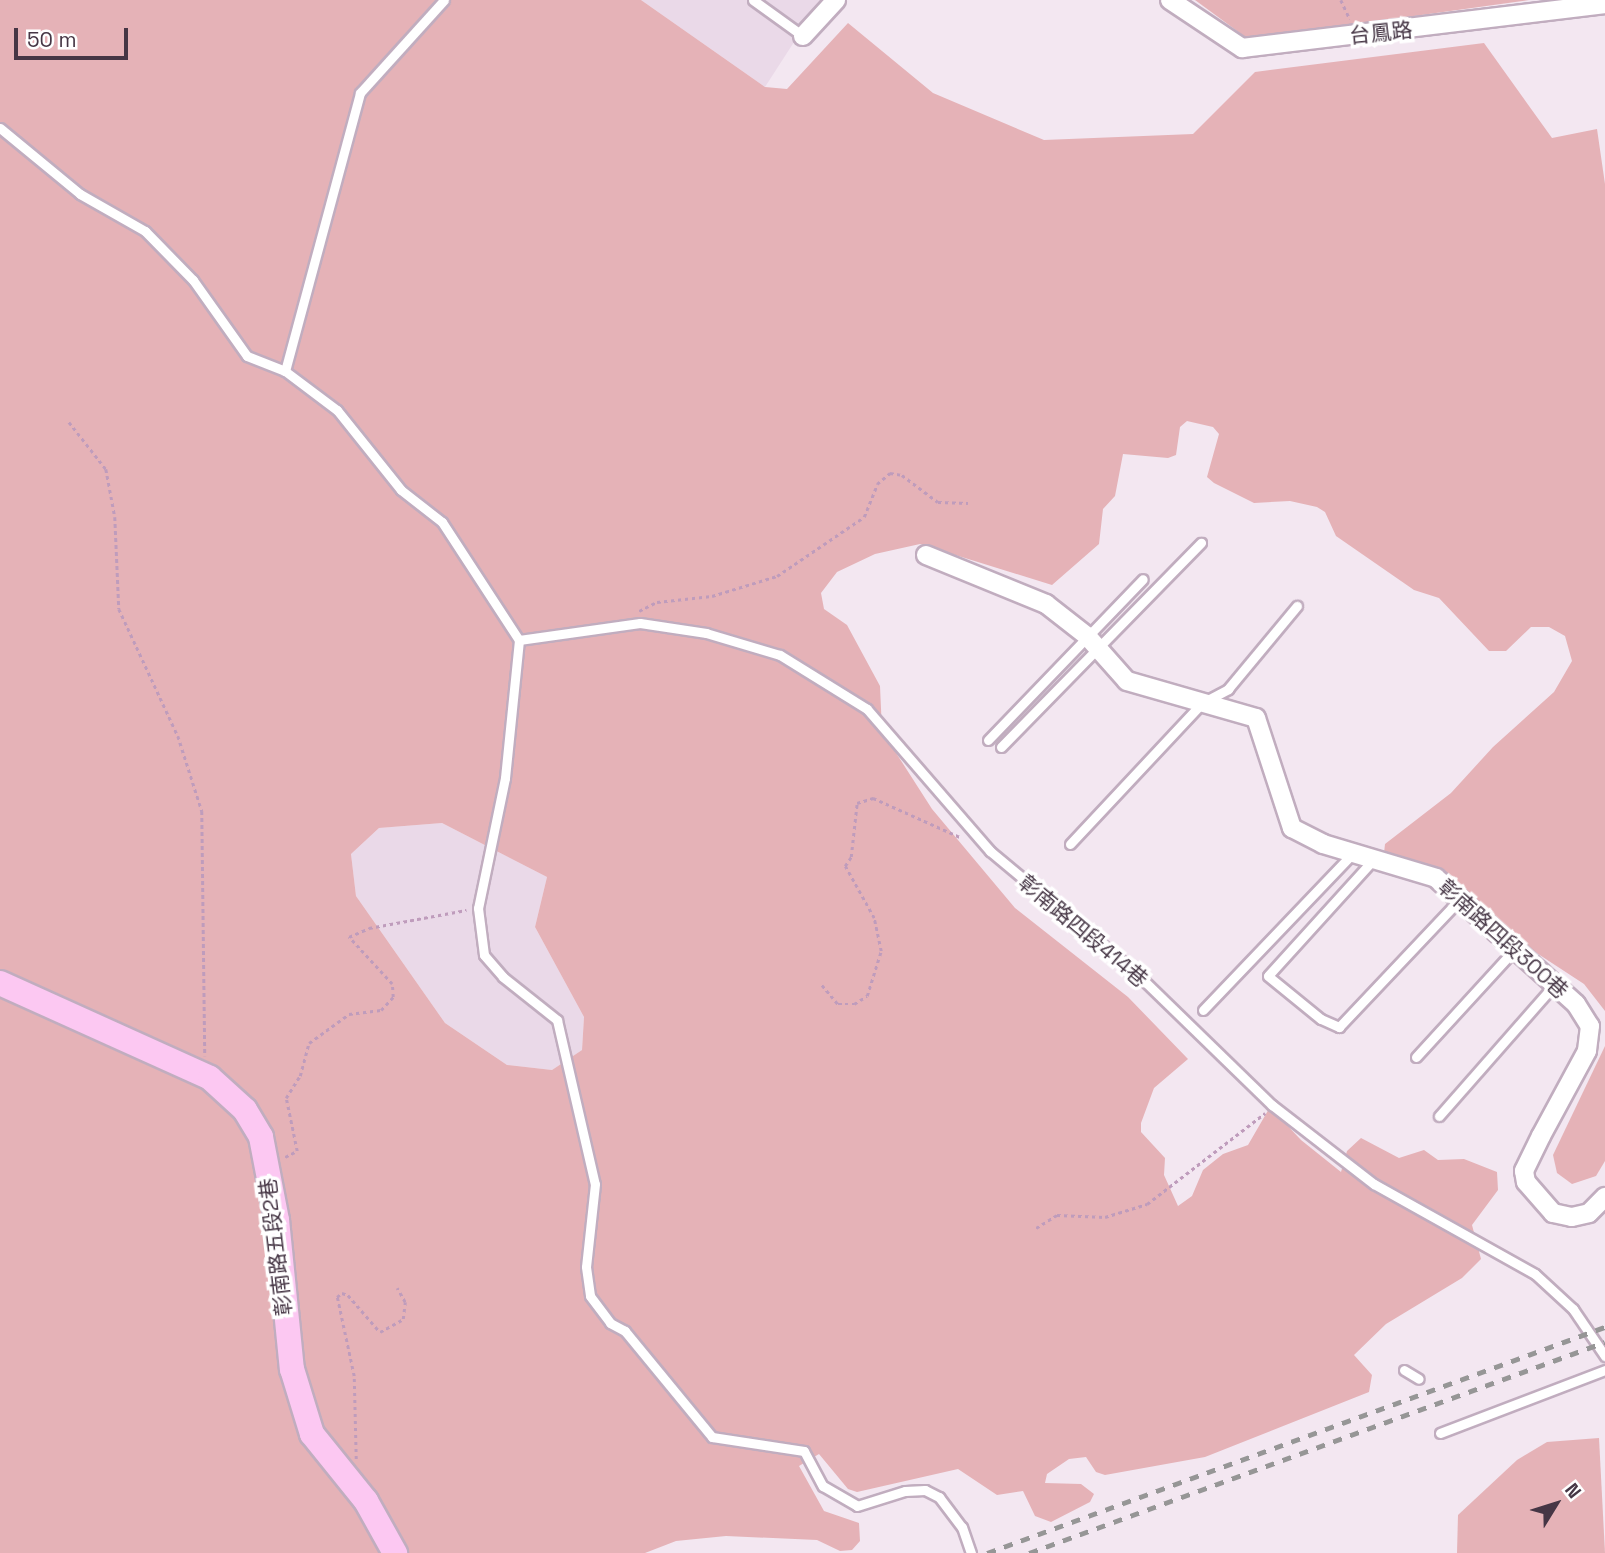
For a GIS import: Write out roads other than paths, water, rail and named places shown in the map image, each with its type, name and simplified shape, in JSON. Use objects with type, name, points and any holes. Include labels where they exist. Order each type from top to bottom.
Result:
[{"type":"street","points":[[803,36],[836,0]]},
{"type":"street","name":"台鳳路","points":[[1170,0],[1242,48],[1605,4]]},
{"type":"street","name":"彰南路四段300巷","points":[[926,555],[1046,604],[1093,642],[1127,681],[1256,718],[1292,828],[1323,844],[1436,877],[1555,984],[1576,1004],[1590,1026],[1587,1051],[1524,1171],[1526,1182],[1553,1213],[1572,1217],[1589,1213],[1605,1197]]},
{"type":"street","name":"彰南路五段2巷","points":[[0,983],[210,1078],[245,1110],[261,1137],[277,1220],[292,1369],[312,1434],[348,1479],[395,1553]]},
{"type":"lane","points":[[285,371],[360,93],[444,0]]},
{"type":"lane","points":[[753,0],[803,36]]},
{"type":"lane","points":[[0,128],[80,194],[145,231],[193,280],[247,356],[285,371],[337,410],[401,490],[442,522],[519,640],[505,778],[478,908],[484,955],[503,977],[557,1020],[595,1184],[586,1267],[590,1296],[610,1323],[625,1331],[712,1437],[804,1451],[823,1486],[857,1506],[905,1491],[925,1490],[939,1497],[962,1527],[971,1553]]},
{"type":"lane","points":[[988,740],[1201,543]]},
{"type":"lane","points":[[1001,747],[1093,642],[1143,579]]},
{"type":"lane","points":[[1070,844],[1202,703],[1228,689],[1297,606]]},
{"type":"lane","name":"彰南路四段414巷","points":[[519,640],[607,625],[640,623],[706,633],[780,655],[867,709],[990,851],[1133,970],[1272,1105],[1374,1184],[1535,1274],[1573,1308],[1605,1356]]},
{"type":"lane","points":[[1203,1010],[1353,853]]},
{"type":"lane","points":[[1374,859],[1268,976],[1321,1019],[1339,1027],[1460,899]]},
{"type":"lane","points":[[1416,1057],[1515,949]]},
{"type":"lane","points":[[1439,1116],[1555,984]]},
{"type":"lane","points":[[1404,1370],[1419,1379]]},
{"type":"lane","points":[[1440,1433],[1605,1370]]},
{"type":"railway","points":[[987,1553],[1605,1327]]},
{"type":"railway","points":[[1029,1553],[1605,1342]]}]
